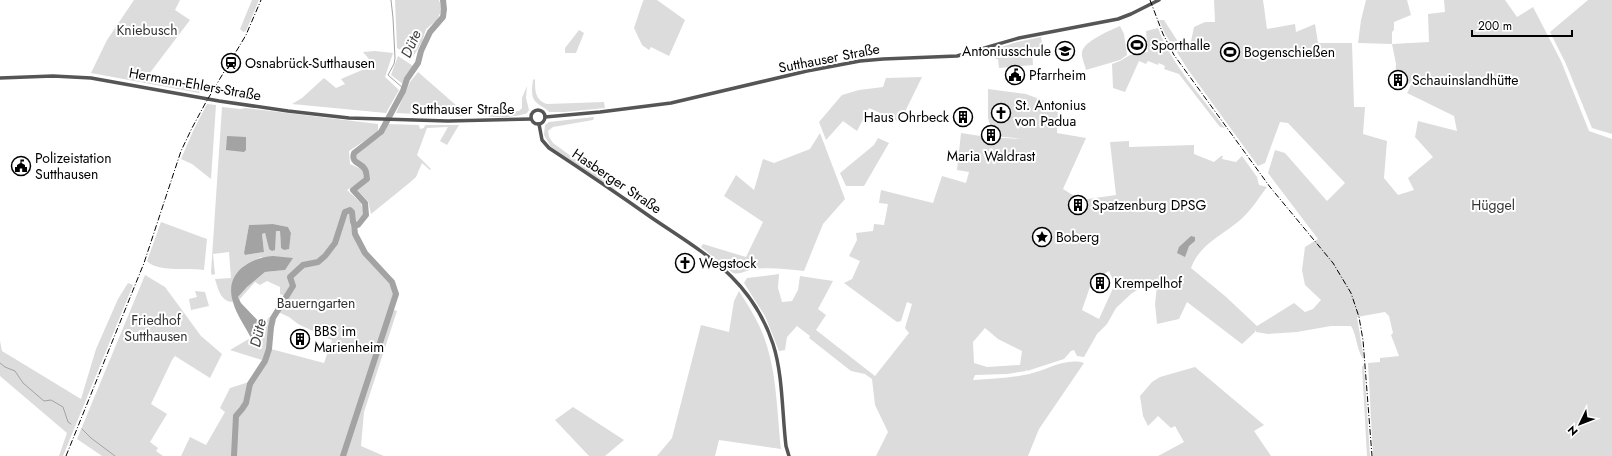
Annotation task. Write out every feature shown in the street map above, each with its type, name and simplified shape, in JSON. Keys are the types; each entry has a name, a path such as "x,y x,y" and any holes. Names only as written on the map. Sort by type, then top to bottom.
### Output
{"street":[{"name":"Sutthauser Straße","path":"545,117 671,103 807,71 860,61 958,56 1024,37 1118,19 1159,0"},
{"name":"Hermann-Ehlers-Straße","path":"0,78 53,76 95,78 213,100 288,111 335,117 385,120"},
{"path":"538,110 544,113 545,117 539,124 533,122 531,119 532,113 538,110"},
{"name":"Sutthauser Straße","path":"385,120 461,121 531,119"},
{"name":"Hasberger Straße","path":"539,124 542,140 549,148 697,248 725,269 747,293 761,316 772,342 779,370 782,413 789,456"}],"green space":[{"name":"Kniebusch","path":"134,0 180,0 175,10 190,20 149,74 202,89 199,93 91,73 107,40"},
{"path":"252,0 259,0 246,31 243,32 240,29"},
{"path":"395,0 439,0 442,9 437,20 426,29 422,42 413,57 397,48"},
{"path":"644,0 657,0 685,20 669,56 651,47 649,50 642,45 634,28"},
{"name":"Hüggel","path":"1214,0 1263,0 1267,29 1295,24 1296,32 1315,24 1318,43 1352,43 1354,107 1365,107 1363,134 1387,141 1384,178 1398,195 1414,190 1408,178 1433,157 1415,137 1418,121 1457,131 1454,116 1407,93 1412,83 1401,84 1400,78 1395,77 1396,64 1392,44 1429,42 1428,14 1445,12 1444,0 1505,0 1517,17 1533,7 1561,61 1589,131 1612,139 1612,456 1373,456 1368,363 1380,362 1380,358 1399,356 1391,335 1393,333 1389,316 1385,312 1357,317 1364,359 1360,353 1355,334 1351,326 1331,326 1297,332 1268,334 1256,332 1256,330 1242,344 1187,302 1179,319 1157,324 1155,304 1158,278 1132,293 1116,308 1107,324 1097,334 1084,357 1077,356 1074,350 1071,351 1064,359 1027,371 1026,369 1026,371 1007,374 975,375 973,380 1008,377 1029,374 1063,363 1084,363 1039,429 1028,456 876,456 888,432 875,405 872,379 865,374 851,371 809,338 810,336 797,326 787,337 785,350 779,351 765,316 744,283 747,278 779,274 778,288 782,302 792,301 798,290 800,276 833,281 818,309 826,315 816,330 875,376 909,333 905,328 912,304 907,302 901,321 897,322 844,283 852,279 860,261 849,256 857,240 856,233 873,231 874,224 884,225 888,204 879,203 881,190 933,203 942,176 966,183 969,172 957,170 961,133 987,137 1025,139 993,136 988,118 988,89 1026,94 1058,106 1057,133 1086,138 1063,189 1081,200 1116,195 1110,142 1129,141 1129,147 1194,145 1194,154 1214,162 1223,156 1222,159 1236,162 1242,156 1257,177 1259,185 1267,187 1243,217 1205,247 1191,268 1225,296 1257,326 1294,303 1305,312 1313,309 1321,300 1305,285 1302,270 1305,247 1318,239 1268,173 1275,150 1285,153 1327,201 1345,183 1288,123 1280,122 1265,163 1258,166 1189,71 1165,34 1159,20 1164,20 1184,51 1189,51 1194,27 1205,22 1215,22","holes":["1109,271 1115,284 1099,319 1082,310 1093,278 1097,278","985,328 998,339 1022,351 1020,365 987,367 974,363 973,342"]},
{"path":"1366,0 1407,0 1411,15 1394,22 1394,30 1392,32 1392,44 1358,43 1361,20"},
{"path":"1588,0 1612,0 1612,134 1592,128 1566,64 1550,32"},
{"path":"1120,26 1124,34 1127,55 1120,60 1086,70 1082,54 1084,48 1098,36"},
{"path":"1158,28 1179,67 1225,128 1220,127 1179,74 1164,69 1165,66 1159,63 1158,65 1148,61 1146,64 1139,61 1125,92 1113,88 1112,64 1130,55 1148,52 1146,31"},
{"path":"579,30 584,33 576,53 565,53 565,48"},
{"path":"1041,37 1043,47 1032,49 1033,65 999,68 995,49 1017,42"},
{"path":"375,51 393,53 385,77 399,90 386,113 292,104 302,98 324,78 336,88 345,84 341,79 374,65 363,52"},
{"path":"398,56 413,66 403,84 391,75"},
{"path":"418,72 465,113 464,116 396,113 410,82"},
{"path":"922,77 900,122 869,108 857,131 843,121 826,140 819,122 842,95 859,90 883,87 886,78"},
{"path":"535,79 536,94 540,100 547,104 604,102 605,108 549,112 535,102 532,87 533,80"},
{"path":"527,86 526,98 529,110 527,113 518,116 506,117 484,115 497,112 519,111 522,108 522,98"},
{"path":"207,104 216,105 211,179 192,164 181,159"},
{"name":"Bauerngarten","path":"222,107 240,109 246,108 378,124 378,132 349,151 350,164 363,170 364,180 347,190 361,203 364,214 356,222 350,221 353,236 363,254 390,283 394,294 389,308 397,311 364,412 361,446 384,456 181,456 190,437 206,445 225,412 220,408 230,388 249,382 253,385 254,377 265,361 230,350 259,333 269,317 274,319 271,349 324,363 332,340 321,336 278,312 294,286 291,278 304,265 319,263 326,256 327,257 337,244 344,222 336,239 318,261 303,264 289,277 293,286 287,297 280,294 280,287 267,281 260,285 255,282 239,300 238,297 247,287 265,272 285,270 261,257 244,266 231,288 233,302 226,300 223,297 219,291 215,279 231,278 229,252 213,254 215,274 212,275 211,272","holes":["273,224 288,227 291,233 290,240 281,248 280,231 275,231 275,250 269,249 265,233 262,234 264,252 245,255 244,253 249,225"]},
{"path":"594,117 593,120 553,127 548,131 549,137 553,143 617,191 551,147 544,135 545,125 549,122"},
{"path":"388,124 419,125 420,129 424,128 425,125 459,125 447,145 440,141 448,127 427,128 417,155 431,169 430,170 422,163 416,177 371,214 368,201 357,190 369,180 368,170 357,161 355,157 356,153 381,136"},
{"path":"820,133 845,199 823,224 804,271 766,268 733,273 701,247 703,244 746,257 763,222 724,196 736,175 754,190 763,159 774,163 810,149"},
{"path":"878,138 889,143 864,186 846,186 840,173 874,145"},
{"path":"161,222 207,239 204,270 158,267 147,261"},
{"name":"Friedhof Sutthausen","path":"145,275 165,287 201,336 222,354 210,378 175,356 172,360 151,404 167,414 150,442 158,448 156,451 163,456 102,456 77,439"},
{"path":"128,283 133,285 63,456 59,456 67,433 0,376 0,341 2,351 81,399 96,349 118,299"},
{"path":"195,291 205,292 209,306 191,310 189,299 197,297"},
{"path":"739,291 760,327 769,353 776,394 781,449 719,440 715,456 657,456 672,438 701,325 729,332 734,301"},
{"path":"1364,364 1370,456 1367,456 1362,367"},
{"path":"1195,367 1264,425 1254,431 1271,456 1158,456 1184,442 1175,426 1171,428 1158,416 1148,426 1143,416 1140,396 1152,382 1160,377"},
{"path":"573,407 624,440 605,456 589,456 555,420"}],"shaded area":[{"path":"227,136 246,137 246,150 244,152 226,150"},
{"path":"273,224 288,227 291,233 289,249 284,250 281,248 280,231 276,231 275,250 272,251 269,249 265,233 262,234 264,252 245,255 244,253 249,225"},
{"path":"1191,236 1195,237 1195,241 1189,246 1185,257 1177,253 1179,247"},
{"path":"273,256 293,258 285,270 265,272 247,287 238,297 241,303 263,326 251,338 234,306 231,292 232,283 240,269 247,264 264,257"}],"waterway":[{"path":"391,0 395,58 394,64 388,75 403,88 403,91"},
{"name":"Düte","path":"234,456 236,416 246,403 250,384 265,361 269,349 273,318 293,286 290,277 303,265 318,262 325,256 335,243 345,212 350,210 352,212 353,222 355,225 358,225 366,215 365,203 353,190 367,179 366,172 365,169 355,161 353,156 354,153 381,132 403,91 407,79 418,63 421,51 430,32 443,17 443,0"},
{"name":"Düte","path":"343,456 396,294 392,282 365,253 355,234 354,224"},
{"path":"0,363 15,371 23,383 44,401 51,400 63,407 68,422 71,424"},
{"path":"82,429 91,438 115,456"}],"railway":[{"path":"66,456 144,263 181,151 206,102 246,35 261,0"},
{"path":"1150,0 1163,34 1174,55 1270,187 1333,263 1351,293 1359,317 1363,340 1372,456"}],"place":[{"name":"Sporthalle","path":"1137,45"},
{"name":"Antoniusschule","path":"1065,51"},
{"name":"Bogenschießen","path":"1230,52"},
{"name":"Osnabrück-Sutthausen","path":"231,63"},
{"name":"Pfarrheim","path":"1015,75"},
{"name":"Schauinslandhütte","path":"1398,80"},
{"name":"St. Antonius von Padua","path":"1001,113"},
{"name":"Haus Ohrbeck","path":"963,117"},
{"name":"Maria Waldrast","path":"991,135"},
{"name":"Polizeistation Sutthausen","path":"21,166"},
{"name":"Spatzenburg DPSG","path":"1078,205"},
{"name":"Boberg","path":"1042,237"},
{"name":"Wegstock","path":"685,263"},
{"name":"Krempelhof","path":"1100,283"},
{"name":"BBS im Marienheim","path":"300,339"}]}
